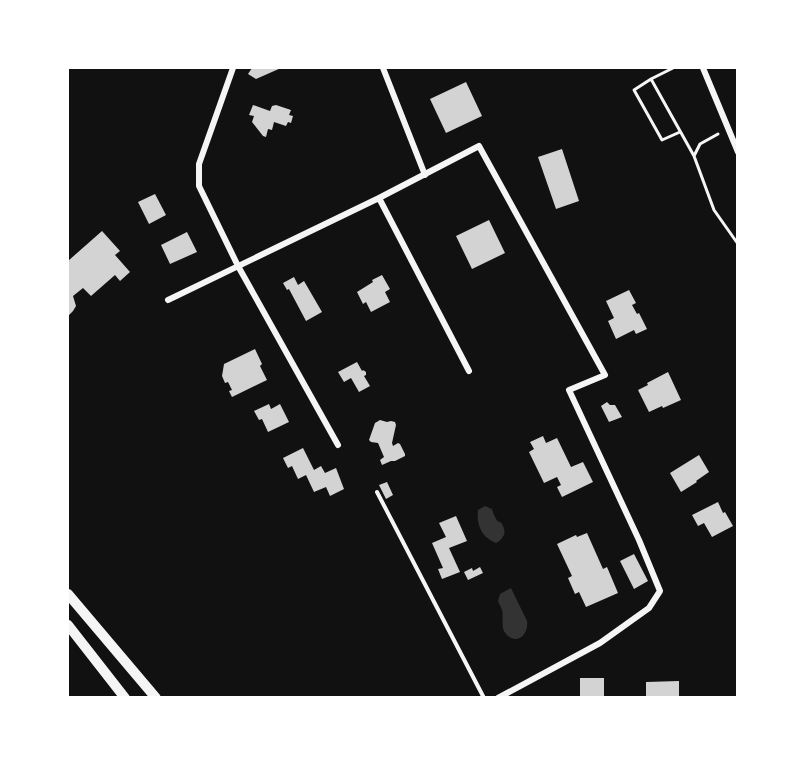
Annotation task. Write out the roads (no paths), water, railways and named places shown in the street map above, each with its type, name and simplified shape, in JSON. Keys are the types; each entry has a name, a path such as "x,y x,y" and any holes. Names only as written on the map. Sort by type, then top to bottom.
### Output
{"main road":[{"path":"68,594 156,698"},
{"path":"68,626 125,698"}],"street":[{"path":"233,68 199,164 200,186 238,266 338,444"},
{"path":"383,68 425,174"},
{"path":"703,68 738,152"},
{"path":"168,300 379,198 479,146 605,375 569,390 639,540 660,591 648,608 600,644 498,698"},
{"path":"379,198 469,370"}],"lane":[{"path":"376,492 484,698"}]}
